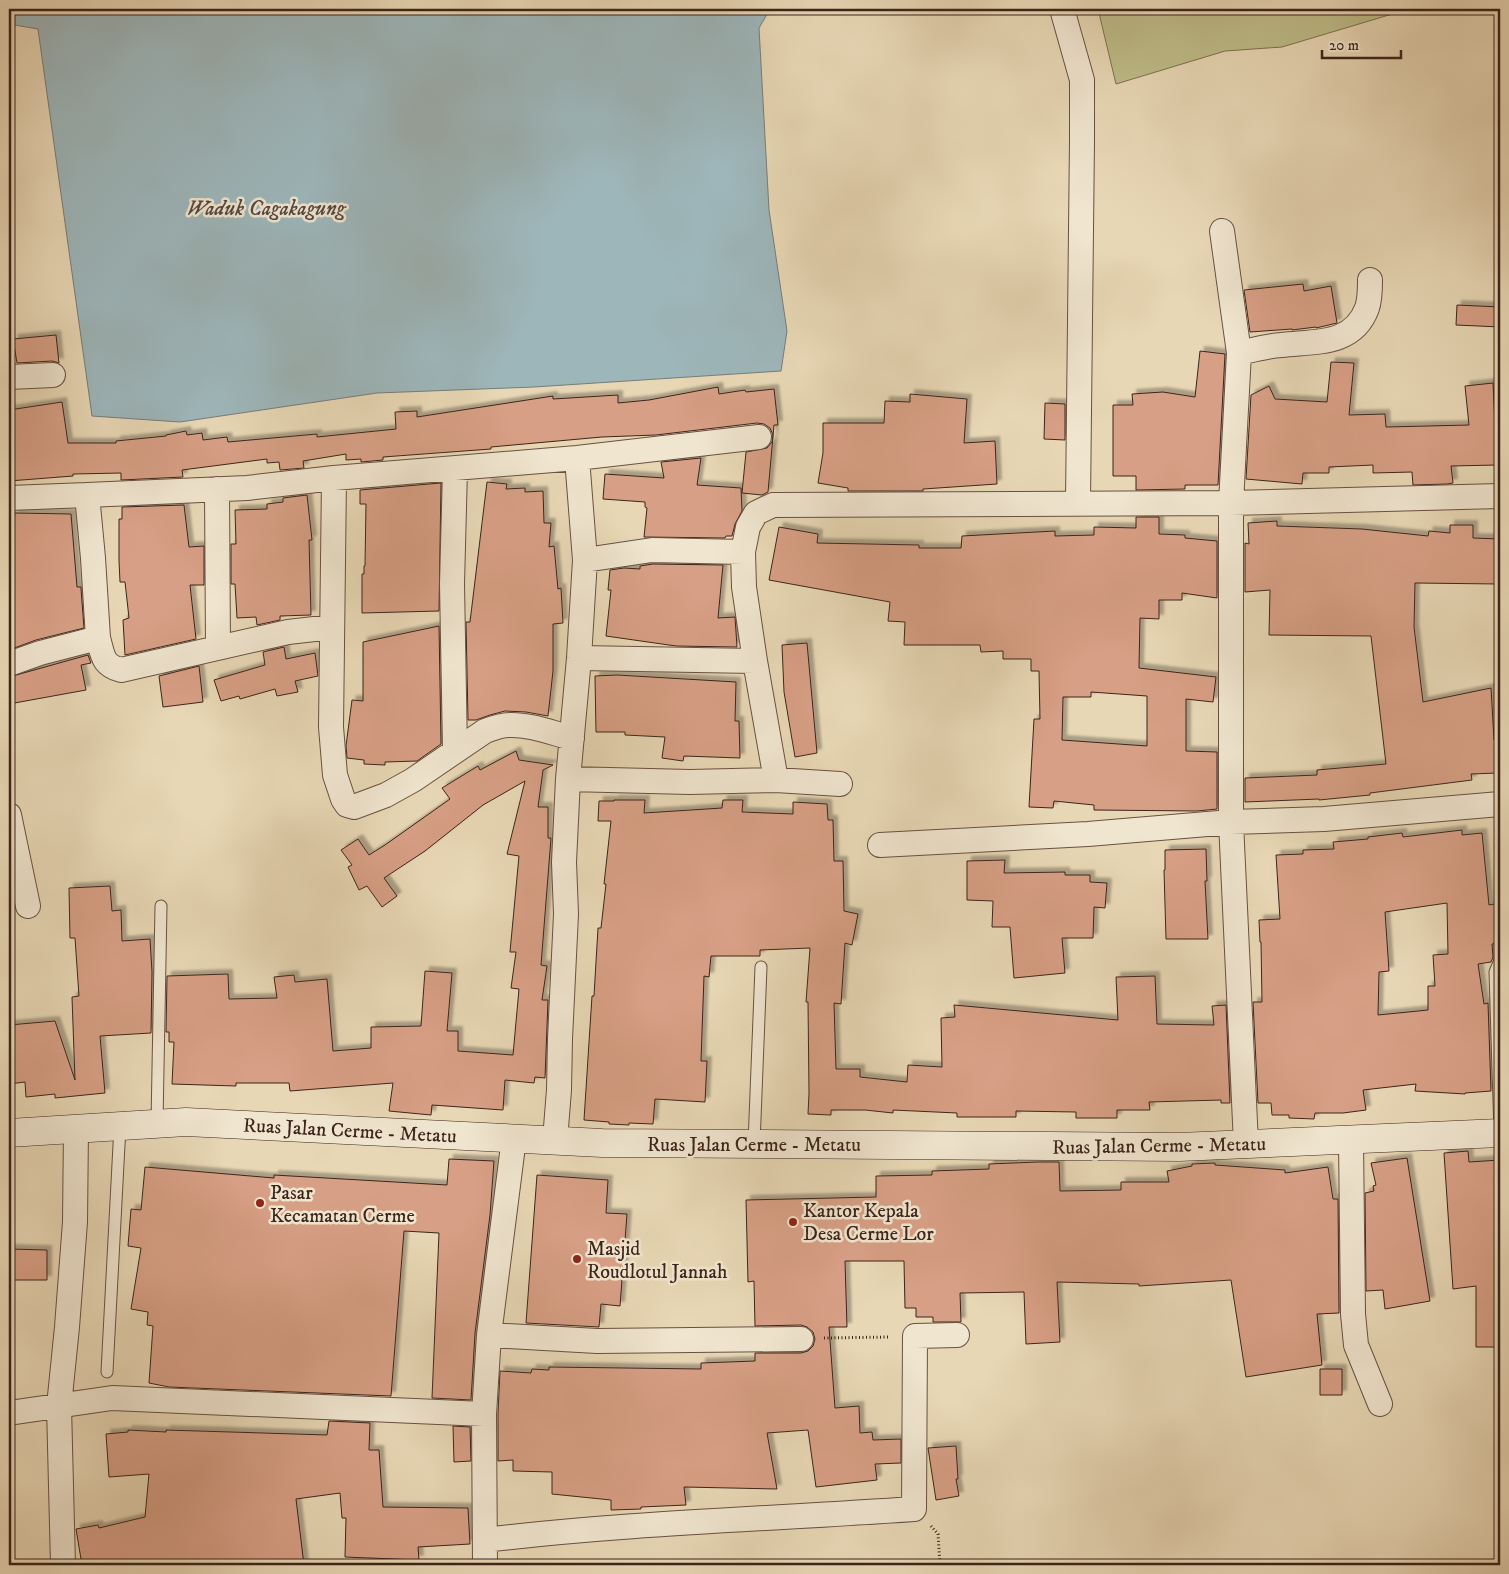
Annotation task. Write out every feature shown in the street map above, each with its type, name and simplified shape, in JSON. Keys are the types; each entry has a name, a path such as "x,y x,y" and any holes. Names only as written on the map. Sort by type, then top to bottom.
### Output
{"main road":[{"name":"Ruas Jalan Cerme - Metatu","path":"9,1133 186,1122 602,1143 1179,1147 1351,1141 1500,1133"}],"street":[{"path":"1062,9 1082,80 1078,502"},
{"path":"1222,231 1239,353 1231,503 1231,822 1246,1144"},
{"path":"1239,353 1278,345 1332,340 1348,333 1360,322 1368,306 1370,280"},
{"path":"9,377 53,375"},
{"path":"9,498 217,489 577,458 758,437"},
{"path":"555,1140 559,1090 566,914 564,862 568,779 579,658 585,560 577,458"},
{"path":"455,469 452,584 455,750"},
{"path":"334,478 331,727 335,775 347,805 354,807 386,795 413,780 485,731 509,725 528,727 572,738"},
{"path":"217,489 218,647"},
{"path":"87,495 98,638 106,664 112,668 121,670 288,632 332,627"},
{"path":"776,780 744,587 743,552 748,527 756,513 773,506 1078,502 1231,503 1500,496"},
{"path":"585,560 652,550 743,552"},
{"path":"9,664 40,653 98,638"},
{"path":"579,658 755,661"},
{"path":"568,779 690,782 776,780 840,784"},
{"path":"880,845 1088,834 1231,822 1324,819 1500,804"},
{"path":"9,815 28,906"},
{"path":"63,1565 59,1406 76,1222 76,1128"},
{"path":"484,1565 484,1414 489,1335 514,1138"},
{"path":"1351,1141 1353,1314 1356,1345 1380,1404"},
{"path":"489,1335 597,1341 801,1339"},
{"path":"485,1540 552,1532 670,1523 914,1509 915,1336 958,1335"},
{"path":"9,1413 112,1398 484,1414"}],"lane":[{"path":"157,1123 161,906"},
{"path":"1500,960 1495,972 1500,1133"},
{"path":"754,1144 761,967"},
{"path":"106,1372 120,1126"}],"path":[{"path":"801,1339 915,1336"},
{"path":"938,1534 940,1565"}],"shaded area":[{"path":"1098,9 1409,9 1282,47 1225,51 1116,84"}],"water":[{"name":"Waduk Cagakagung","path":"9,9 770,9 759,28 769,210 787,331 781,371 534,387 377,393 180,422 92,416 38,29 9,24"}],"building":[{"path":"1303,284 1304,291 1331,286 1337,323 1316,328 1250,332 1244,290"},
{"path":"1457,305 1500,307 1500,327 1456,325"},
{"path":"56,335 59,363 52,361 17,363 13,339"},
{"path":"1200,351 1225,354 1218,485 1185,485 1185,489 1136,490 1136,476 1113,476 1113,405 1133,405 1132,394 1163,392 1195,397"},
{"path":"1331,362 1354,363 1349,415 1385,414 1386,427 1469,425 1465,386 1493,383 1497,465 1451,466 1453,483 1447,484 1413,485 1412,472 1373,473 1373,465 1329,467 1329,473 1303,473 1302,484 1246,479 1251,395 1269,386 1275,399 1327,402"},
{"path":"718,387 719,394 745,390 746,392 774,389 778,425 774,425 768,492 762,495 742,493 746,452 767,448 772,442 773,435 770,428 764,424 757,423 656,435 602,437 491,447 491,449 383,457 383,460 361,462 361,459 346,460 346,454 303,461 304,468 280,470 279,462 267,463 267,459 182,470 183,477 121,480 121,473 73,474 73,476 9,481 9,410 62,402 68,443 116,443 116,441 166,436 186,431 187,435 202,433 203,440 227,437 228,442 317,434 317,437 396,429 395,412 417,411 417,417 553,396 553,399 618,395 618,403 649,400"},
{"path":"910,394 967,399 964,443 995,441 997,484 923,489 923,491 848,491 848,488 818,483 823,453 823,423 884,423 885,401 910,402"},
{"path":"1045,403 1065,404 1065,440 1044,439"},
{"path":"701,458 697,485 741,488 742,511 735,524 732,536 726,536 725,538 644,537 647,508 645,507 645,502 603,499 605,474 664,478 661,462"},
{"path":"487,482 507,484 506,489 525,488 525,492 543,491 544,523 551,523 549,547 554,546 558,589 561,588 563,623 553,624 553,671 548,716 505,711 476,720 468,720 466,622 470,622"},
{"path":"441,483 439,611 362,613 366,504 360,504 360,490"},
{"path":"307,495 312,540 309,540 311,615 280,616 280,620 257,625 256,617 237,618 235,584 231,584 231,544 236,544 235,510 267,509 267,504 283,502 283,498"},
{"path":"184,505 189,547 204,546 204,585 190,585 196,639 125,655 123,620 129,618 125,582 120,582 119,519 122,519 122,507"},
{"path":"14,513 71,514 77,587 81,587 84,628 36,640 9,650 9,517 15,516"},
{"path":"1136,517 1159,517 1159,534 1185,535 1185,538 1217,541 1217,598 1182,593 1182,600 1159,600 1159,619 1140,618 1139,668 1216,677 1213,702 1186,699 1186,751 1217,752 1217,809 1197,811 1094,810 1094,805 1054,801 1053,808 1029,807 1034,719 1040,719 1039,671 1031,671 1031,659 1003,659 1003,651 981,652 980,645 904,645 905,622 888,621 890,602 769,580 779,527 818,534 817,543 919,545 919,548 961,548 962,536 1055,531 1055,536 1094,535 1094,527 1136,528","holes":["1091,692 1147,696 1147,746 1062,740 1063,697 1091,697"]},
{"path":"1277,521 1277,526 1362,529 1428,536 1429,531 1450,533 1450,525 1473,525 1473,538 1500,539 1498,584 1415,583 1414,627 1423,702 1491,688 1497,773 1471,774 1472,780 1370,793 1370,795 1319,800 1245,802 1245,778 1317,775 1317,770 1386,764 1371,636 1269,635 1270,590 1245,592 1245,543 1249,544 1248,523"},
{"path":"653,564 723,565 718,618 735,617 737,647 676,646 606,636 611,590 608,590 610,570 624,568 640,569 640,566"},
{"path":"439,626 441,744 417,761 385,762 385,765 364,764 364,760 347,758 346,746 352,700 363,701 363,642"},
{"path":"807,643 817,753 795,757 784,692 782,645"},
{"path":"284,647 286,659 315,653 318,676 295,681 298,692 277,696 275,689 240,699 239,696 221,701 214,680 265,665 263,652"},
{"path":"88,655 91,663 81,665 86,690 9,704 9,677"},
{"path":"199,666 203,702 163,707 159,676"},
{"path":"617,675 736,682 735,721 739,721 740,758 684,756 683,761 662,758 665,737 625,735 625,732 596,732 595,676"},
{"path":"516,751 519,760 553,765 543,770 538,807 548,807 548,838 551,838 541,965 547,966 542,1000 548,1000 545,1078 535,1077 534,1083 505,1080 503,1110 432,1105 431,1115 389,1111 393,1083 290,1091 289,1083 236,1083 236,1086 172,1084 174,1042 169,1042 169,1032 166,1032 167,976 228,974 229,999 277,998 274,977 294,975 295,982 327,979 333,1051 371,1048 371,1027 421,1026 425,971 452,973 447,1031 458,1031 458,1051 513,1055 519,989 511,988 516,952 510,952 519,856 507,854 525,781 483,805 425,851 384,878 397,896 382,907 367,886 359,890 348,867 352,865 341,850 358,839 369,855 450,799 442,788 478,766 480,770"},
{"path":"645,800 644,813 722,808 723,800 743,800 742,812 793,814 793,802 827,804 828,820 833,820 834,861 843,861 844,911 858,914 852,945 845,943 841,1004 834,1003 836,1069 860,1069 860,1077 907,1082 908,1065 942,1067 941,1018 955,1017 954,1005 1118,1020 1116,977 1155,976 1157,1024 1214,1025 1212,1006 1226,1005 1230,1103 1221,1103 1221,1100 1149,1102 1150,1110 1117,1110 1117,1118 1076,1118 1076,1112 1016,1111 1016,1117 957,1117 957,1113 893,1110 893,1113 865,1110 831,1110 831,1115 808,1114 808,1002 806,1002 810,948 760,950 760,956 711,956 709,977 704,976 701,1061 707,1061 705,1102 655,1099 653,1124 609,1124 609,1122 584,1120 598,928 601,928 611,821 598,821 599,801"},
{"path":"1462,830 1462,835 1482,833 1489,905 1500,903 1500,943 1492,944 1493,957 1491,962 1478,964 1484,1004 1488,1003 1491,1091 1465,1094 1415,1091 1416,1084 1363,1090 1366,1110 1343,1113 1315,1113 1314,1119 1289,1118 1289,1115 1272,1115 1271,1103 1258,1103 1253,1002 1262,1002 1259,920 1280,919 1276,855 1303,854 1303,850 1334,849 1333,842 1368,839 1368,837 1402,833 1403,837","holes":["1447,903 1448,954 1433,955 1435,986 1428,986 1428,1010 1378,1015 1379,972 1389,971 1385,912"]},
{"path":"1206,849 1207,881 1205,881 1208,939 1166,939 1165,850"},
{"path":"1005,860 1004,873 1065,872 1065,875 1090,875 1090,882 1107,883 1105,908 1094,907 1093,938 1062,938 1065,973 1014,978 1010,927 992,927 993,901 967,900 967,861"},
{"path":"110,886 112,911 121,910 122,941 150,939 152,972 151,1033 100,1036 105,1093 55,1098 55,1094 26,1097 25,1082 9,1084 9,1025 55,1021 75,1080 72,997 79,996 75,938 70,938 69,888"},
{"path":"1468,1151 1469,1162 1500,1160 1500,1347 1476,1347 1476,1286 1453,1289 1444,1153"},
{"path":"1407,1158 1430,1301 1385,1309 1383,1290 1366,1291 1365,1193 1374,1191 1373,1186 1376,1185 1371,1163"},
{"path":"449,1159 494,1161 490,1215 475,1333 471,1400 432,1398 439,1233 404,1231 391,1396 169,1387 149,1383 153,1326 147,1325 148,1312 131,1309 141,1248 128,1246 131,1209 141,1210 145,1167 274,1178 274,1175 447,1185"},
{"path":"1059,1162 1060,1191 1121,1190 1121,1182 1169,1182 1167,1171 1192,1166 1192,1164 1215,1163 1215,1165 1285,1170 1285,1173 1328,1167 1333,1199 1338,1199 1339,1313 1317,1314 1322,1365 1246,1377 1231,1280 1139,1286 1139,1284 1057,1282 1060,1342 1026,1344 1024,1292 960,1293 961,1322 933,1322 933,1317 916,1317 916,1308 905,1308 904,1261 845,1261 847,1327 829,1327 835,1408 859,1406 860,1433 872,1432 873,1440 901,1439 901,1463 875,1464 877,1480 816,1487 808,1430 767,1433 777,1489 684,1487 686,1505 611,1510 611,1500 552,1494 552,1472 513,1471 513,1460 498,1461 500,1371 531,1373 532,1369 549,1370 549,1367 701,1369 701,1363 755,1361 755,1353 801,1353 808,1351 813,1346 815,1339 813,1332 807,1327 801,1325 755,1326 754,1281 748,1282 746,1200 876,1197 876,1176 932,1175 932,1171 989,1169 989,1164"},
{"name":"Masjid Roudlotul Jannah","path":"537,1175 608,1180 606,1213 627,1214 620,1306 601,1304 599,1327 526,1323"},
{"path":"9,1249 47,1250 47,1280 9,1280"},
{"path":"1320,1369 1342,1369 1342,1395 1320,1395"},
{"path":"329,1421 370,1423 369,1450 379,1450 383,1507 468,1508 470,1544 418,1547 419,1560 345,1557 346,1518 342,1518 340,1493 296,1499 304,1565 82,1565 76,1529 98,1525 99,1528 145,1517 149,1474 109,1477 106,1434 128,1432 128,1430 166,1432 166,1430 327,1435"},
{"path":"453,1426 470,1427 471,1461 454,1462"},
{"path":"956,1446 958,1479 956,1479 959,1496 936,1500 928,1448"}],"place":[{"name":"Pasar Kecamatan Cerme","path":"260,1203"},
{"name":"Kantor Kepala Desa Cerme Lor","path":"793,1222"},
{"name":"Masjid Roudlotul Jannah","path":"577,1259"}]}
